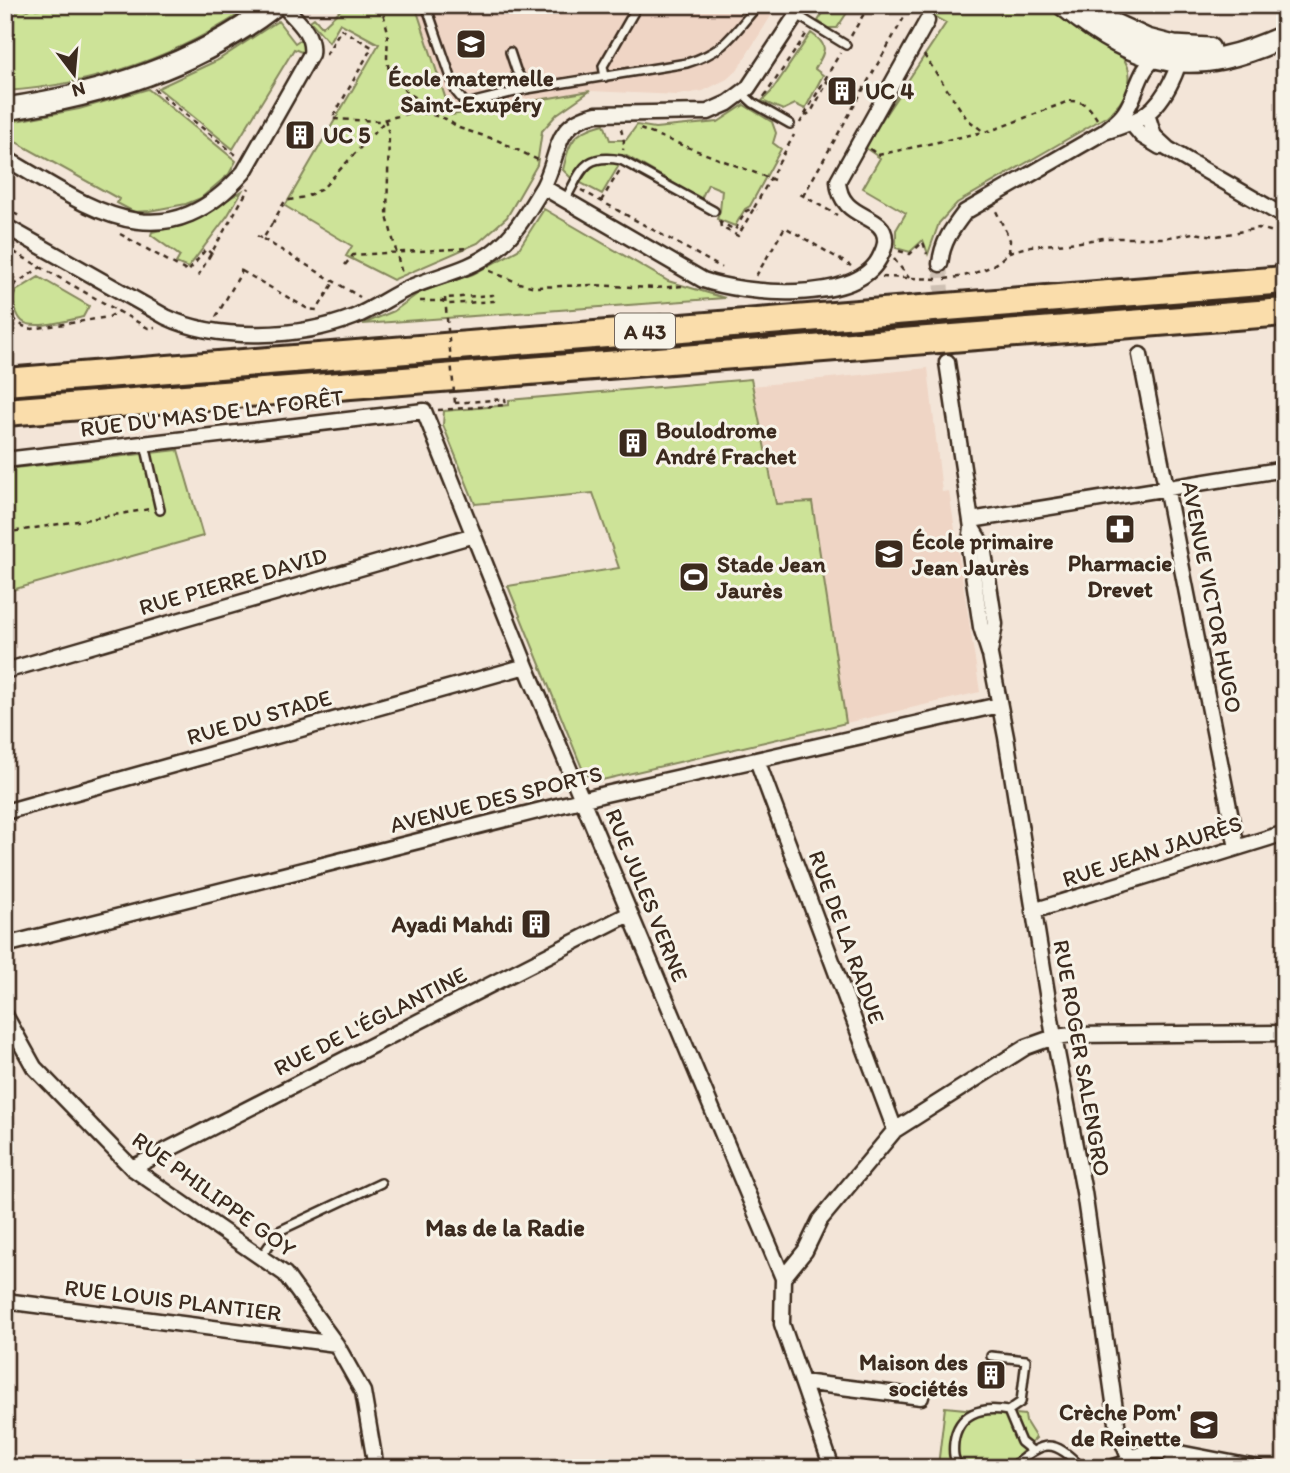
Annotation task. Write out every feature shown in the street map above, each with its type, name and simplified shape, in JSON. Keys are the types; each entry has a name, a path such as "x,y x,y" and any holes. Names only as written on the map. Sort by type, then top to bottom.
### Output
{"highway":[{"name":"A 43","path":"5,382 1285,280"},
{"name":"A 43","path":"5,412 1285,312"},
{"path":"5,421 99,405"}],"main road":[{"path":"5,109 61,100 148,75 196,56 250,24 275,5"},
{"path":"1064,5 1094,29 1126,48 1208,62 1230,58 1285,36"},
{"path":"1071,5 1147,40 1169,56 1259,38 1285,27"}],"street":[{"path":"5,158 89,206 128,221 150,223 189,214 229,189 248,164 311,54 313,45 310,36 283,5"},
{"path":"5,226 182,324 212,331 278,332 308,329 353,317 409,288 475,263 494,251 554,194 553,166 563,133 571,123 596,114 708,112 728,103 742,93 800,10"},
{"path":"554,194 709,282 752,291 789,292 854,281 875,266 888,247 881,227 846,206 838,187 840,174 927,21"},
{"path":"1126,48 1139,77"},
{"path":"1127,119 1139,77 1145,67 1169,56"},
{"path":"934,260 950,231 965,212 1127,119 1147,114 1163,99 1169,56"},
{"path":"1147,114 1154,136 1168,149 1285,217"},
{"path":"1127,119 1154,145 1168,149"},
{"name":"AVENUE VICTOR HUGO","path":"1140,355 1237,848"},
{"name":"RUE ROGER SALENGRO","path":"947,362 971,524 983,545 995,624 990,655 1054,1037 1084,1192 1118,1430 1130,1463"},
{"name":"RUE DU MAS DE LA FORÊT","path":"5,460 424,411"},
{"name":"RUE JULES VERNE","path":"424,411 526,666 783,1278"},
{"path":"971,524 1285,470"},
{"name":"RUE PIERRE DAVID","path":"5,671 474,535"},
{"name":"RUE DU STADE","path":"5,812 526,666"},
{"name":"AVENUE DES SPORTS","path":"5,945 584,800 999,705"},
{"name":"RUE DE LA RADUE","path":"757,760 895,1130"},
{"name":"RUE JEAN JAURÈS","path":"1033,911 1285,833"},
{"name":"RUE DE L'ÉGLANTINE","path":"132,1168 629,914"},
{"name":"RUE PHILIPPE GOY","path":"5,1015 34,1067 132,1168 285,1274 336,1344 363,1392 376,1468"},
{"path":"832,1468 782,1324 783,1278 805,1251 820,1220 895,1130 1026,1046 1054,1037 1285,1032"},
{"name":"RUE LOUIS PLANTIER","path":"5,1301 336,1344"},
{"path":"802,1382 921,1397"},
{"path":"1130,1463 1149,1451 1169,1451 1237,1467 1258,1468"},
{"path":"1167,1468 1172,1462 1189,1456"}],"lane":[{"path":"426,5 456,92 466,104 527,89 687,63 706,57 719,50 758,5"},
{"path":"605,77 604,66 638,5"},
{"path":"800,10 813,25 846,44"},
{"path":"510,52 527,89"},
{"path":"742,93 753,103 790,124"},
{"path":"554,194 586,164 597,158 621,159 714,211"},
{"path":"145,444 160,509"},
{"path":"261,1257 279,1231 381,1183"},
{"path":"955,1466 953,1452 956,1429 970,1415 989,1407 1007,1411 1021,1402 1026,1360 991,1356"},
{"path":"1007,1411 1021,1442 1031,1450"},
{"path":"1010,1468 1031,1450 1046,1445 1063,1450 1082,1468"},
{"path":"1098,1468 1130,1463"}],"path":[{"path":"5,11 75,5"},
{"path":"381,5 388,32 389,71 406,92 427,104 430,114"},
{"path":"639,129 773,179 804,117 811,112 827,83 826,78 869,5"},
{"path":"803,196 911,5"},
{"path":"927,21 937,13 963,5"},
{"path":"762,100 813,25"},
{"path":"320,65 341,29 372,47 332,119 379,121 413,112 430,114 446,118 459,128 497,140 553,166"},
{"path":"916,43 967,119 984,132"},
{"path":"148,75 154,90 259,171 213,255 198,276"},
{"path":"859,142 878,155 984,132 1069,100 1089,105 1104,132"},
{"path":"262,239 285,201 305,197 322,189 384,124 385,119"},
{"path":"385,119 389,134 387,216 403,278 413,295 411,300 442,301 449,304 494,301 493,295 445,298 455,403 505,399 506,405 424,411"},
{"path":"621,159 624,141 619,123 629,126"},
{"path":"475,263 519,283 535,287 678,287 709,282 722,268 564,180 554,194"},
{"path":"989,198 1008,232 1009,252"},
{"path":"5,208 29,222"},
{"path":"720,222 721,227 738,236 754,208 757,210"},
{"path":"758,281 754,279 784,226 855,266 845,271"},
{"path":"875,278 930,280 966,277 990,266 1009,252 1031,246 1103,238 1164,238 1193,233 1217,236 1259,228 1285,235"},
{"path":"257,236 363,299 356,303"},
{"path":"888,247 910,254 923,242 934,260"},
{"path":"888,247 892,257 909,278"},
{"path":"345,265 353,255 477,248 475,263"},
{"path":"188,272 206,249 213,255"},
{"path":"475,263 491,264"},
{"path":"5,291 41,267"},
{"path":"215,320 240,270 308,309 317,310 334,282"},
{"path":"5,312 23,327 32,329 109,317 119,311"},
{"path":"5,533 160,509"}],"shaded area":[{"path":"415,5 778,5 737,70 727,79 703,91 678,95 590,91 451,115"},
{"name":"École primaire Jean Jaurès","path":"928,368 942,492 949,491 980,692 846,723 812,502 776,504 752,386"}],"green space":[{"path":"5,5 253,5 196,39 135,65 71,82 5,91"},
{"path":"346,5 415,5 451,115 590,91 557,114 542,131 537,165 507,217 478,243 393,280 346,256 352,246 285,206 379,44 340,23 329,42 310,21 314,18 322,27"},
{"path":"828,5 852,5 837,28 828,28 818,21"},
{"path":"928,5 1045,5 1085,36 1089,35 1122,57 1127,65 1129,81 1124,97 1107,116 957,203 939,223 928,254 923,240 910,252 896,248 896,230 906,213 863,188 880,158 864,147 946,23 933,16 936,10"},
{"path":"278,21 295,43 304,37 304,53 294,49 233,149 158,88 218,60"},
{"path":"811,33 823,45 823,53 815,69 823,75 805,109 795,104 783,110 762,101 771,92"},
{"path":"148,89 236,161 229,174 201,198 186,204 134,212 117,203 119,199 5,136 5,128 10,122 79,109"},
{"path":"744,105 772,122 776,133 773,143 781,149 750,206 745,209 735,226 717,219 722,190 708,184 701,199 625,155 602,194 571,178 563,170 571,144 579,134 594,127 604,124 610,140 626,140 637,125 655,128 718,122"},
{"path":"242,191 228,215 188,268 176,263 180,256 151,235 152,232 186,224"},
{"path":"544,209 668,281 725,298 363,324 394,311 420,292 473,274 518,250"},
{"path":"39,277 89,306 83,317 42,325 22,321 12,301 16,291"},
{"name":"Stade Jean Jaurès","path":"751,379 776,504 812,502 846,723 598,781 584,773 508,586 619,568 593,493 475,504 443,425 444,411 509,405 509,400"},
{"path":"178,450 203,536 5,592 5,469"},
{"path":"945,1407 1025,1415 1026,1422 1036,1438 1006,1468 938,1466"}],"tunnel":[{"path":"940,264 947,362"}],"place":[{"name":"École maternelle Saint-Exupéry","path":"471,44"},
{"name":"UC 4","path":"842,91"},
{"name":"UC 5","path":"300,135"},
{"name":"Boulodrome André Frachet","path":"633,443"},
{"name":"Pharmacie Drevet","path":"1120,529"},
{"name":"École primaire Jean Jaurès","path":"889,554"},
{"name":"Stade Jean Jaurès","path":"694,577"},
{"name":"Ayadi Mahdi","path":"536,924"},
{"name":"Maison des sociétés","path":"991,1375"},
{"name":"Crèche Pom' de Reinette","path":"1204,1425"}],"district":[{"name":"Mas de la Radie","path":"505,1227"}]}
